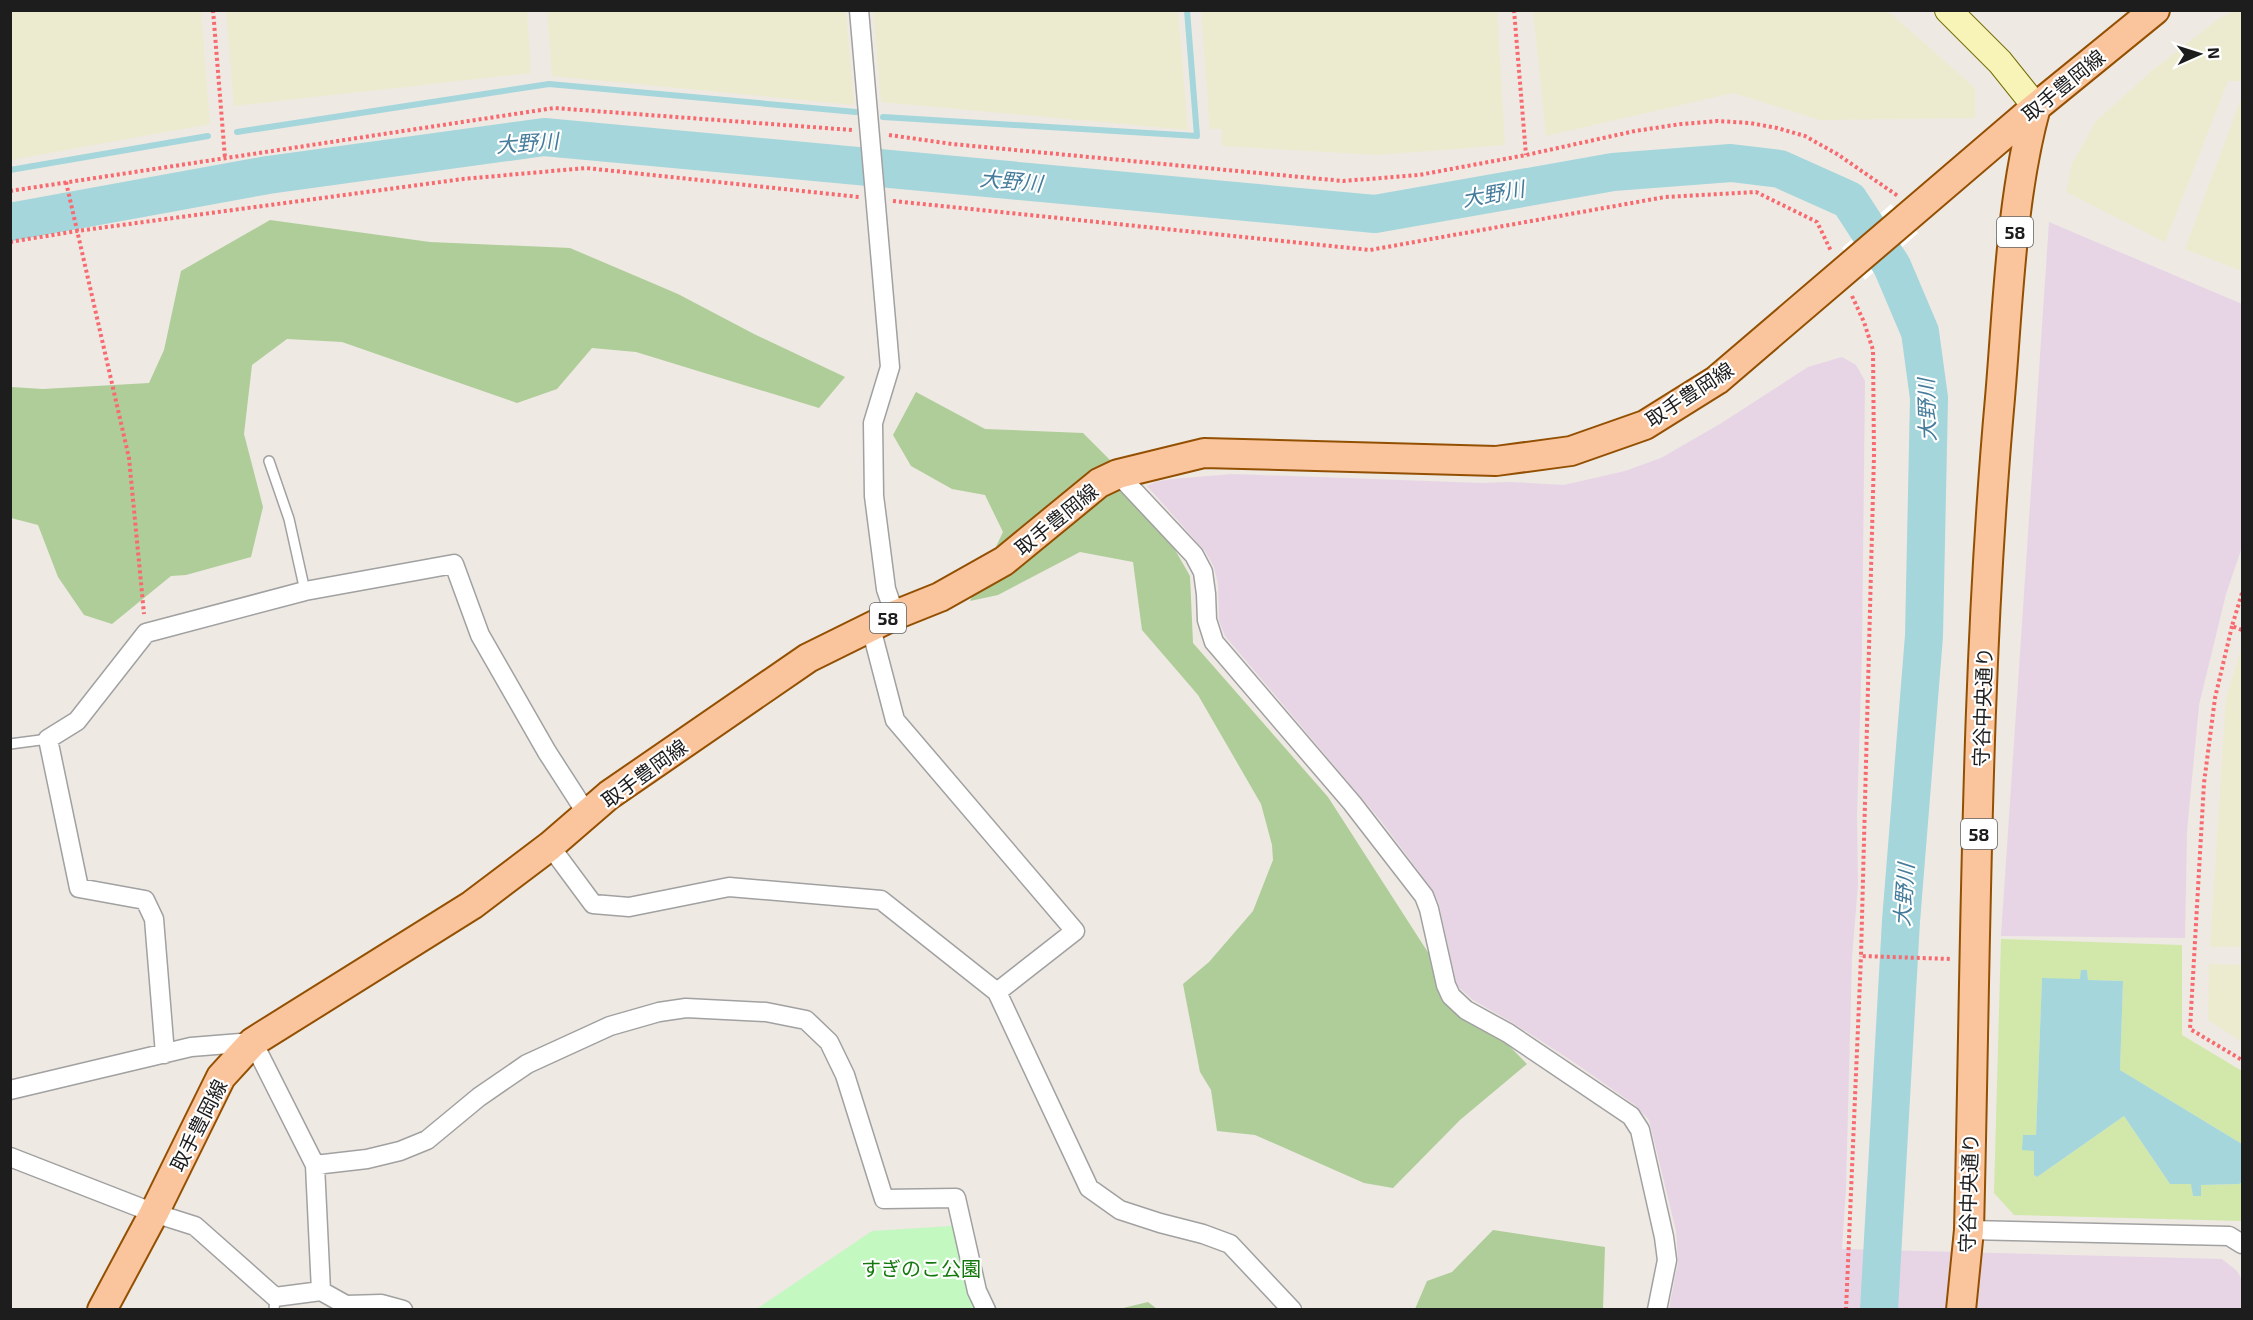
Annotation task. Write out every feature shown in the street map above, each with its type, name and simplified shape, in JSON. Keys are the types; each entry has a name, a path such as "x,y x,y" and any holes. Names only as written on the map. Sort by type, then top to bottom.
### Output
{"main road":[{"name":"取手豊岡線","path":"102,1310 154,1213 221,1077 253,1042 472,905 550,846 609,795 808,658 883,621 940,597 1004,561 1099,483 1118,474 1204,453 1496,461 1571,451 1645,425 1717,380 2036,107 2155,10"},
{"name":"守谷中央通り","path":"1961,1310 1969,1230 1983,675 1994,465 2014,237 2024,159 2036,107"}],"street":[{"path":"859,10 890,367 873,423 874,496 886,589 883,621 895,720 1075,931 997,992"},
{"path":"1948,11 2001,62 2036,107"},
{"path":"1118,474 1194,555 1203,572 1207,620 1214,642 1352,803 1424,896 1446,985 1451,996 1466,1010 1508,1033 1631,1116 1640,1130 1664,1237 1667,1260 1657,1310"},
{"path":"165,1054 154,919 146,900 79,888 48,740 77,721 146,633 305,591 454,564 480,635 547,752 587,814"},
{"path":"550,846 592,904 629,907 729,887 881,900 997,992 1089,1188 1120,1210 1230,1244 1292,1310"},
{"path":"315,1165 367,1159 400,1151 427,1140 479,1097 527,1064 610,1026 659,1012 686,1008 788,1015 806,1020 829,1042 845,1075 884,1198 956,1197 977,1291 986,1310"},
{"path":"10,1090 191,1047 253,1042 315,1165 321,1291"},
{"path":"10,1157 154,1213 195,1226 274,1303 321,1291 348,1307 381,1304 403,1310"},
{"path":"1969,1230 2209,1235 2229,1236 2242,1242"}],"lane":[{"path":"269,461 289,519 305,591"},
{"path":"10,744 48,740"}],"path":[{"path":"213,10 225,158"},
{"path":"1514,10 1526,155"},
{"path":"10,191 554,108 869,132 952,144 1343,181 1419,175 1635,131 1717,121 1750,123 1805,136 1837,154 1910,214"},
{"path":"10,242 463,179 586,168 1370,250 1665,197 1756,192 1817,222 1848,267 1873,350 1874,455 1861,956 1845,1310"},
{"path":"66,182 129,458 146,633"},
{"path":"2242,593 2215,698 2204,783 2190,1029 2242,1060"},
{"path":"2232,626 2242,630"},
{"path":"1861,956 1975,960"}],"shaded area":[{"path":"11,10 201,11 210,124 11,160"},
{"path":"226,11 527,11 531,73 234,106"},
{"path":"547,11 846,11 854,105 552,76"},
{"path":"873,11 1178,11 1188,130 881,102"},
{"path":"1201,11 1497,11 1505,145 1378,155 1222,146 1222,129 1210,129"},
{"path":"1533,11 1888,11 1975,88 1975,118 1820,120 1733,93 1546,136"},
{"path":"2233,11 2242,11 2242,81 2228,81 2165,242 2066,192 2072,164 2096,121 2154,69 2217,20"},
{"path":"2242,99 2242,271 2185,249"},
{"path":"2049,222 2242,304 2242,547 2226,594 2199,705 2187,831 2185,938 2001,936"},
{"path":"1842,357 1856,365 1865,381 1862,649 1857,816 1858,885 1852,957 1846,1188 1842,1249 2222,1259 2237,1271 2242,1280 2242,1309 1669,1309 1678,1262 1676,1231 1649,1120 1635,1105 1575,1063 1473,1000 1457,986 1439,904 1432,889 1381,821 1225,636 1219,620 1218,584 1214,567 1205,551 1147,486 1171,479 1233,474 1564,485 1625,471 1661,458 1720,424 1808,367"},
{"path":"2242,646 2242,947 2210,947 2226,699"},
{"path":"2209,964 2242,965 2242,1042 2208,1020"}],"green space":[{"path":"270,220 430,242 570,248 678,294 754,334 845,377 819,408 636,352 592,348 557,389 517,403 342,342 287,339 252,365 244,434 263,507 251,557 186,575 171,576 112,624 84,615 58,577 38,525 11,518 11,387 43,389 149,383 164,350 181,271"},
{"path":"916,392 985,429 1083,433 1142,492 1190,576 1193,643 1328,797 1449,985 1527,1064 1460,1120 1393,1188 1364,1183 1255,1135 1217,1131 1211,1090 1200,1072 1183,984 1209,962 1253,911 1273,860 1272,845 1261,804 1198,695 1142,630 1133,562 1080,552 998,595 970,601 1003,532 985,495 952,489 911,466 893,435"},
{"path":"2001,939 2182,945 2182,1035 2242,1071 2242,1144 2120,1070 2123,981 2088,980 2087,970 2081,979 2042,979 2036,1135 2022,1150 2034,1150 2034,1175 2037,1177 2124,1116 2170,1184 2192,1184 2193,1196 2201,1195 2200,1185 2242,1182 2242,1221 2014,1215 1994,1193"},
{"name":"すぎのこ公園","path":"952,1226 975,1309 755,1310 872,1231"},
{"path":"1493,1230 1605,1247 1603,1309 1415,1309 1427,1281 1452,1272"},
{"path":"1148,1302 1157,1309 1119,1309"}],"water":[{"path":"2081,970 2087,970 2088,980 2123,981 2120,1070 2242,1144 2242,1182 2201,1185 2201,1196 2193,1196 2191,1184 2170,1184 2124,1116 2037,1177 2034,1175 2034,1151 2022,1150 2023,1135 2036,1135 2042,978 2080,979"}],"pier":[{"path":"1891,204 1918,233 1865,280 1842,248"}],"waterway":[{"path":"883,117 1197,136 1187,10"},
{"path":"237,132 549,84 856,112"},
{"path":"10,170 208,136"},
{"name":"大野川","path":"10,222 268,175 544,137 1375,214 1613,172 1731,163 1780,169 1849,200 1892,266 1920,332 1929,398 1924,636 1901,921 1879,1310"}]}
